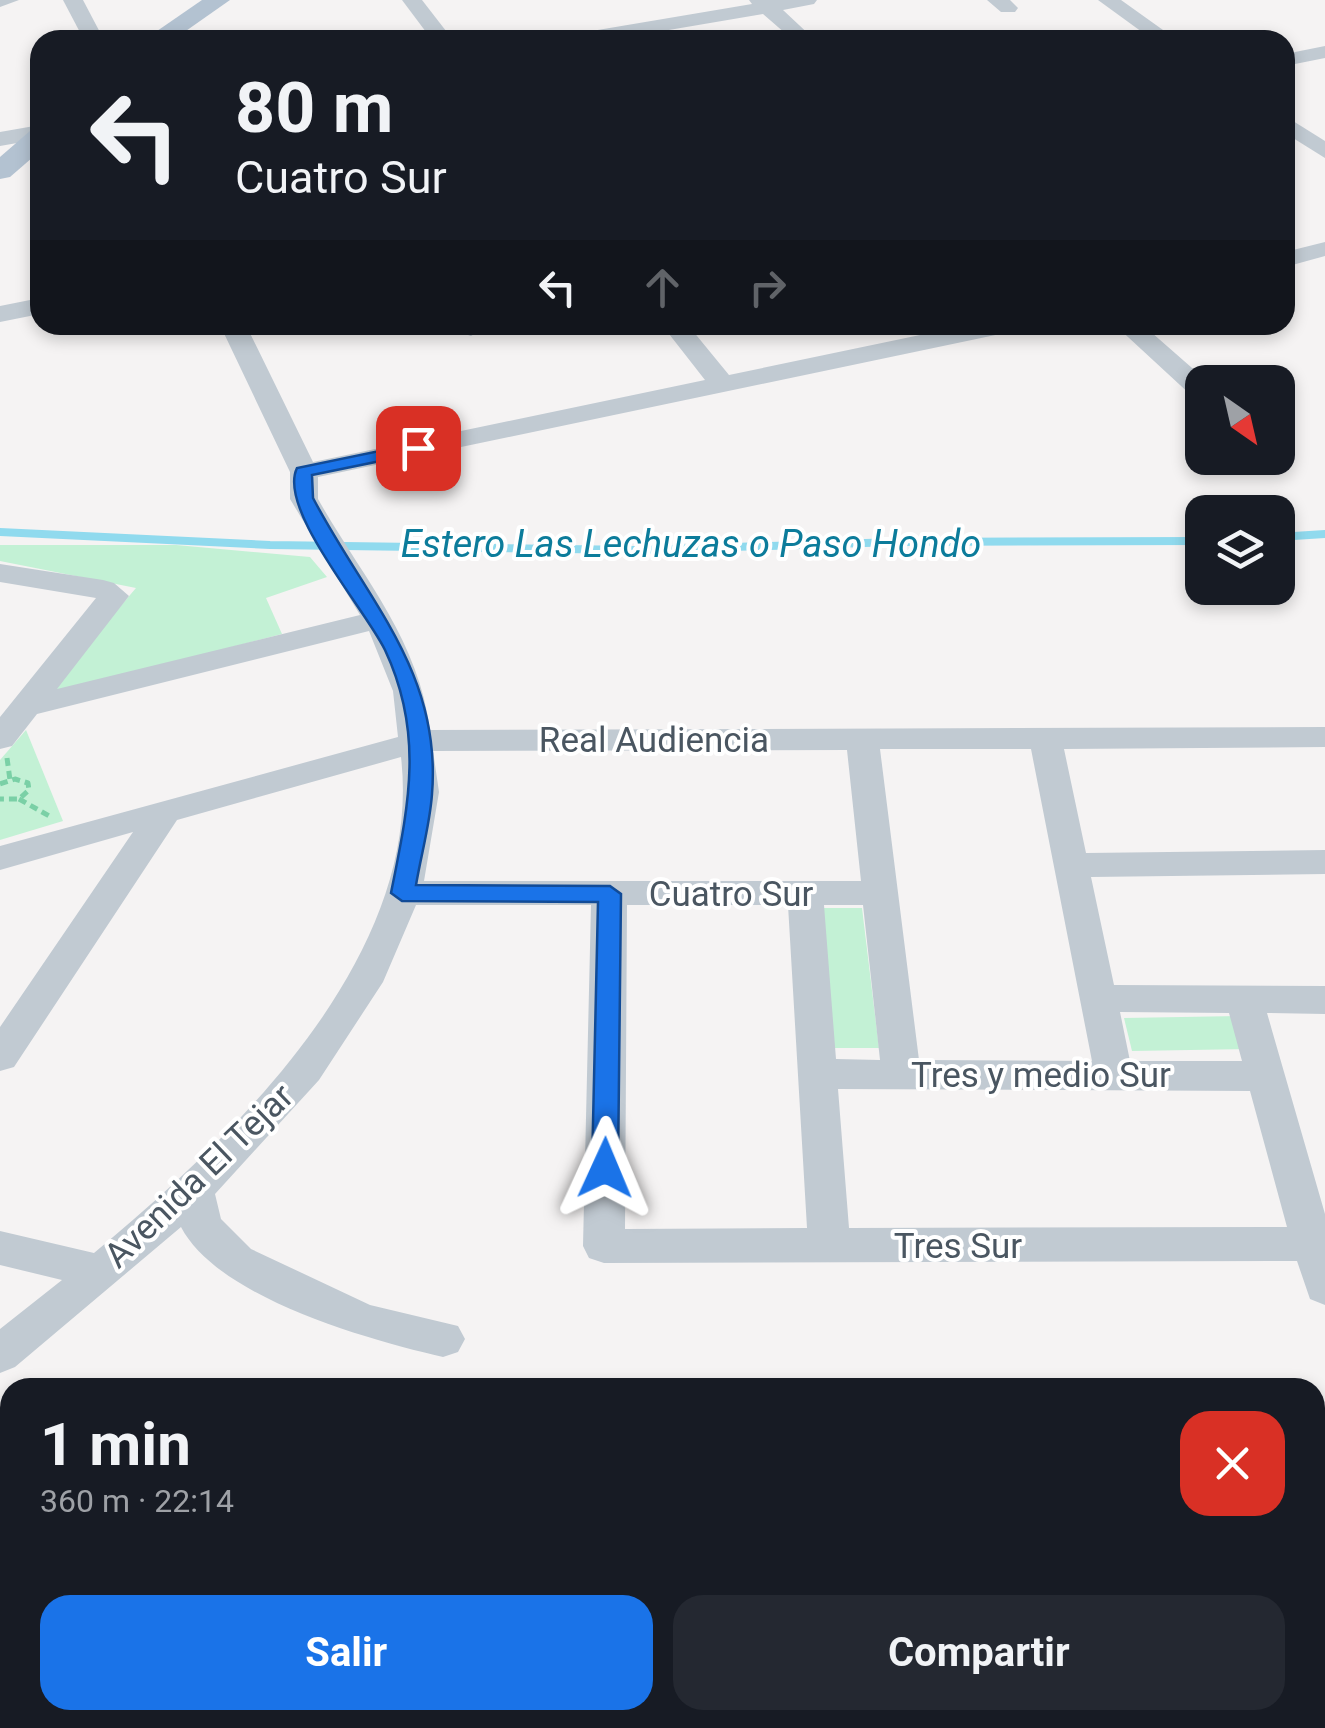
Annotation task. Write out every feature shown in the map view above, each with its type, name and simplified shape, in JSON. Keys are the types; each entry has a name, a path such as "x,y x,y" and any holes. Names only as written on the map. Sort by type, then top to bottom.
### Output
{"main road":[{"path":"172,30 218,0"},
{"path":"0,172 30,144"}],"street":[{"path":"0,2 9,0"},
{"path":"73,0 89,30"},
{"path":"412,0 436,30"},
{"path":"625,30 763,3 807,0"},
{"path":"1108,0 1152,30"},
{"path":"763,3 794,30"},
{"path":"1295,58 1325,52"},
{"path":"1295,129 1322,147"},
{"path":"0,139 30,136"},
{"path":"1295,258 1325,250"},
{"path":"0,314 30,308"},
{"name":"Avenida El Tejar","path":"0,1354 194,1190 270,1112 330,1035 373,963 402,893 418,822 420,740 396,650 318,526 304,498 304,472 238,335"},
{"path":"683,335 723,385"},
{"path":"304,472 958,335"},
{"path":"1139,335 1185,376"},
{"path":"0,573 103,589 114,596 0,739"},
{"path":"24,707 376,620"},
{"name":"Real Audiencia","path":"0,858 420,740 1325,737"},
{"path":"1045,738 1114,1075"},
{"path":"862,739 901,1074"},
{"path":"0,1057 165,812"},
{"path":"1071,865 1325,862"},
{"name":"Cuatro Sur","path":"402,893 880,893"},
{"name":"Tres Sur","path":"610,894 604,1246 1313,1244"},
{"path":"806,894 829,1246"},
{"path":"1098,998 1325,1000"},
{"path":"1244,999 1325,1287"},
{"name":"Tres y medio Sur","path":"818,1074 1265,1076"},
{"path":"194,1190 202,1227 236,1261 362,1321 443,1339"},
{"path":"0,1248 100,1272"}],"path":[{"path":"0,784 15,779 28,783 28,793 19,799"},
{"path":"0,799 19,799 66,824"}],"green space":[{"path":"0,545 176,545 310,557 327,577 266,598 282,634 44,696 136,588 0,561"},
{"path":"26,730 63,821 0,840 0,760"},
{"path":"819,908 862,908 879,1048 832,1048"},
{"path":"1239,1016 1249,1049 1132,1051 1124,1018"}],"waterway":[{"name":"Estero Las Lechuzas o Paso Hondo","path":"0,532 270,545 637,550 897,542 1185,541"},
{"name":"Estero Las Lechuzas o Paso Hondo","path":"1295,536 1325,534"}],"route":[{"path":"418,448 304,472 302,481 304,498 318,526 396,650 410,691 420,740 422,794 402,893 610,894 605,1168"}]}
